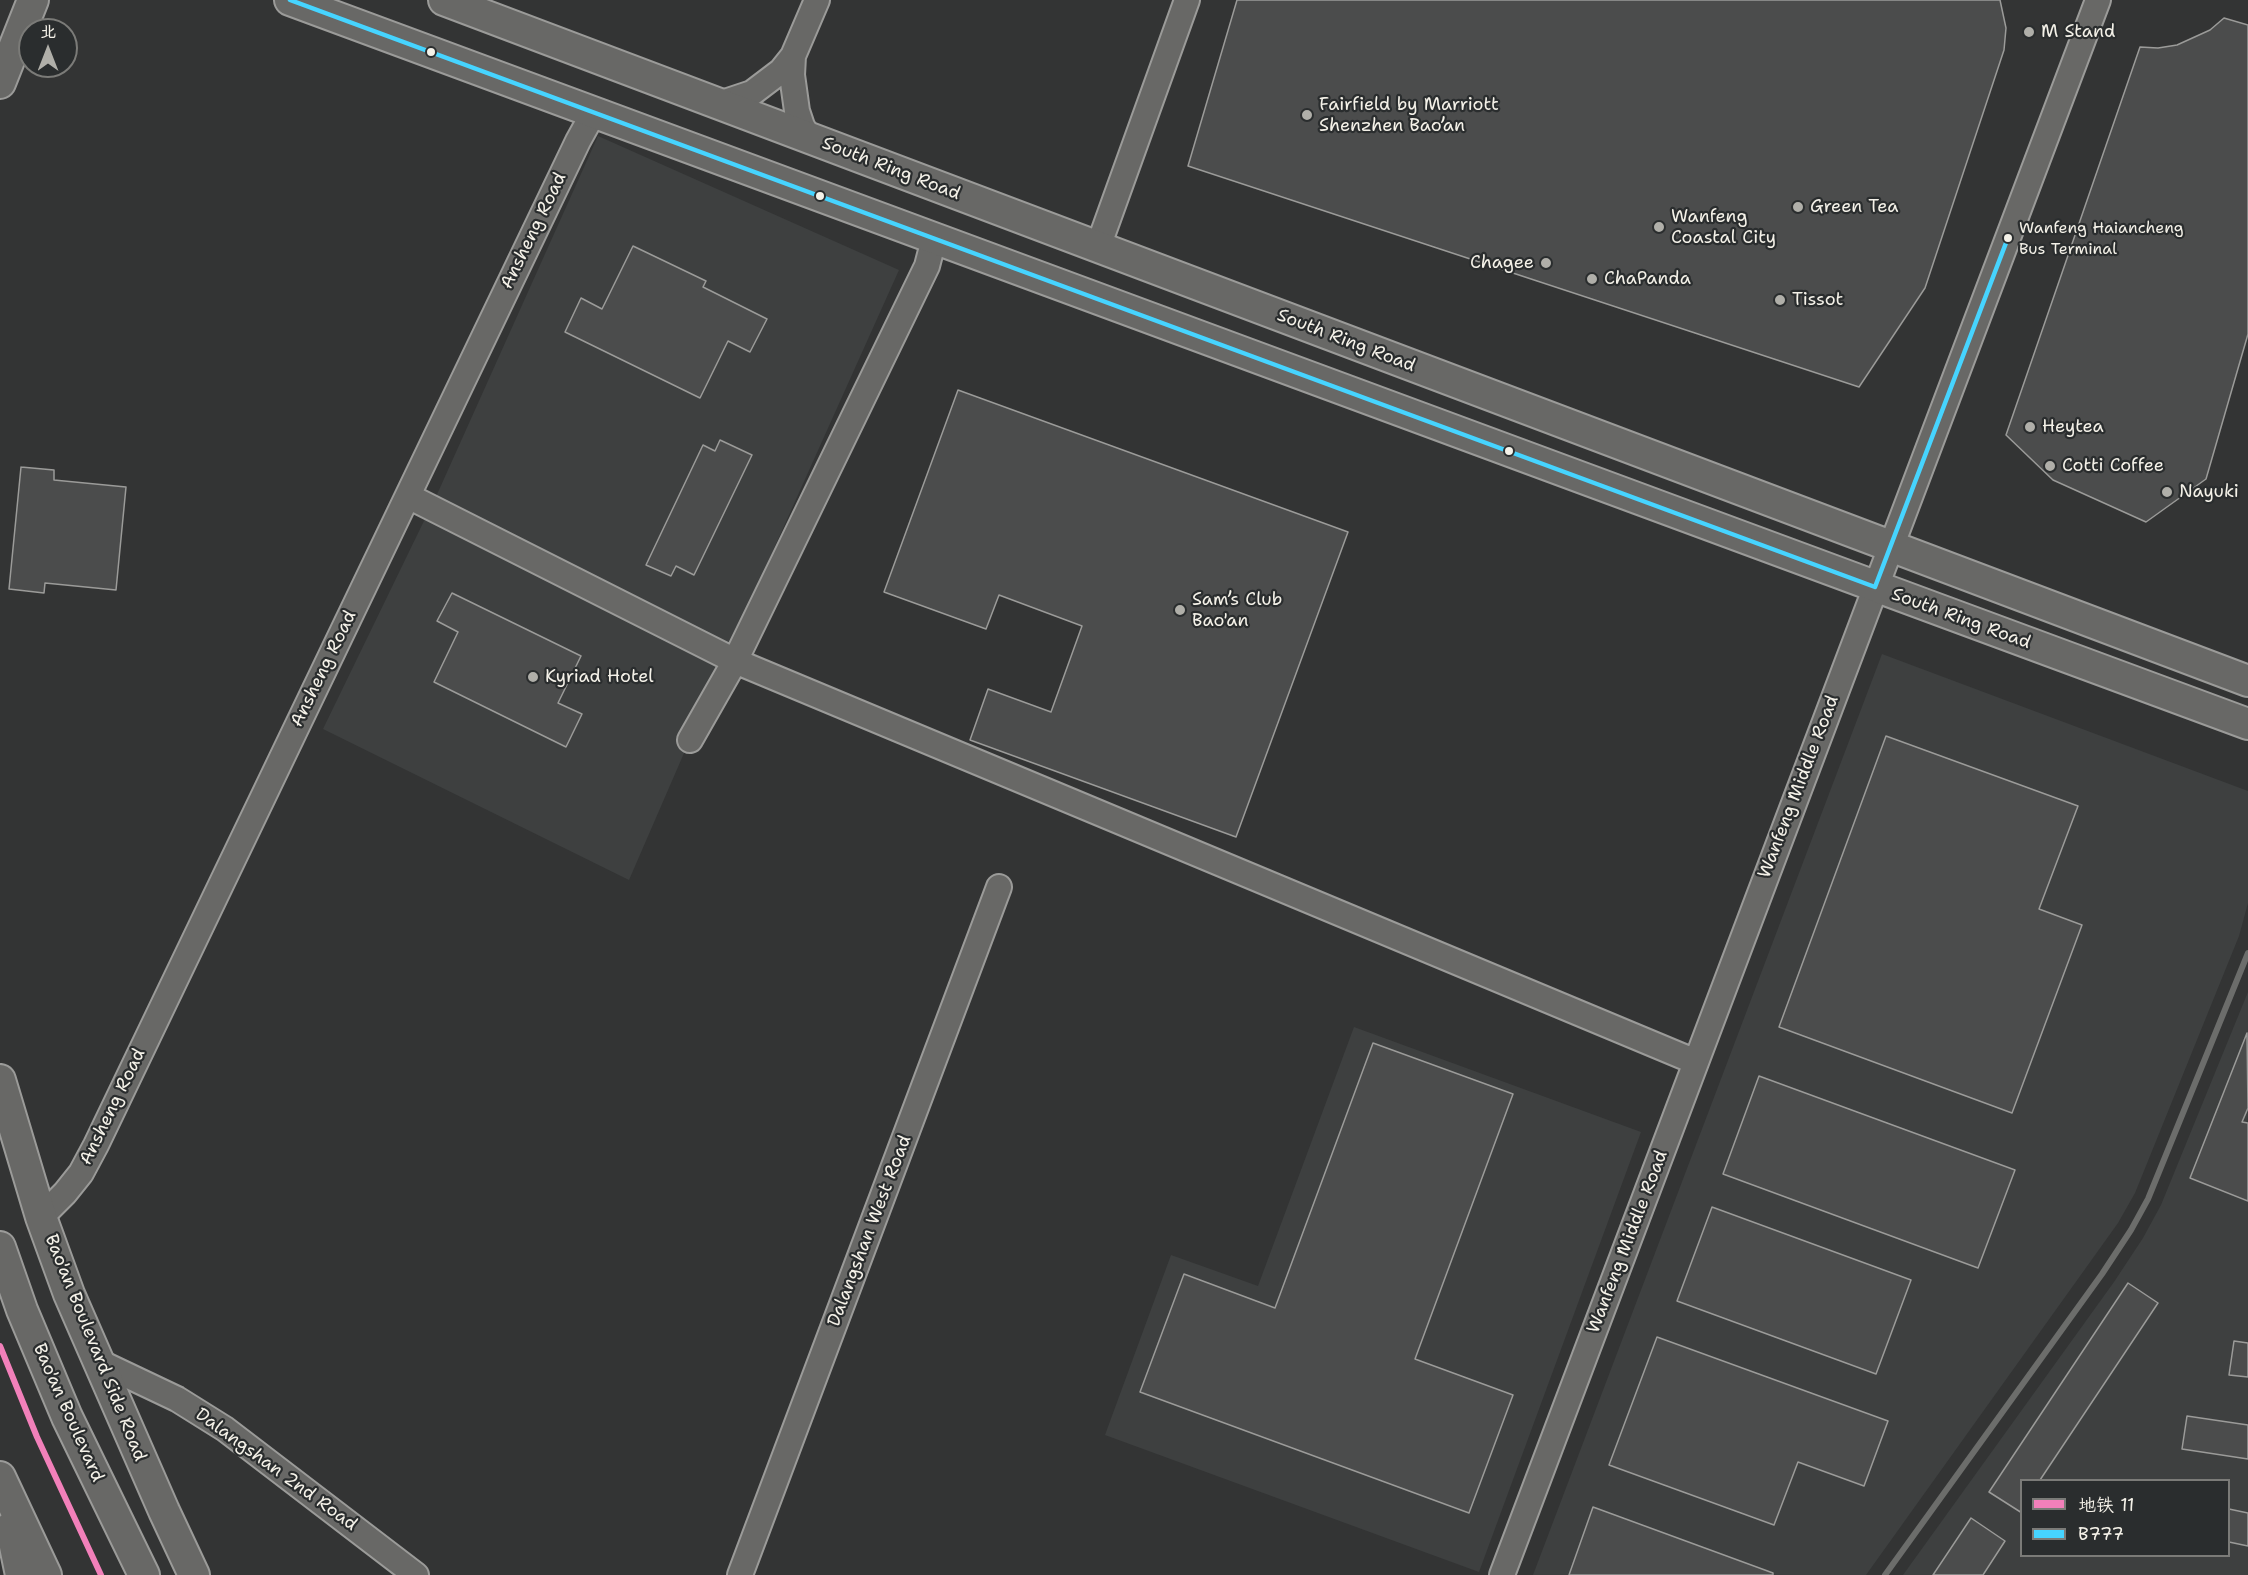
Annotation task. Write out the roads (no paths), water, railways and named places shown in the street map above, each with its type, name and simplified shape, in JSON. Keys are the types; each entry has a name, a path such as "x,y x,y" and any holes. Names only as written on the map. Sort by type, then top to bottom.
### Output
{"main road":[{"path":"4,74 33,0"},
{"path":"42,18 56,0"},
{"name":"South Ring Road","path":"290,0 2248,724"},
{"name":"South Ring Road","path":"444,0 2248,681"},
{"path":"4,74 18,52"},
{"name":"Bao'an Boulevard Side Road","path":"0,1080 41,1217 69,1294 164,1511 195,1575"},
{"name":"Bao'an Boulevard","path":"0,1247 22,1310 68,1417 144,1575"},
{"path":"0,1477 21,1575"},
{"path":"0,1477 46,1575"}],"street":[{"path":"720,104 752,93 781,71 793,56 817,0"},
{"path":"1098,247 1187,0"},
{"name":"Wanfeng Middle Road","path":"1502,1575 2098,0"},
{"path":"793,56 792,75 797,111 802,126 810,138"},
{"name":"Ansheng Road","path":"41,1217 81,1173 96,1145 578,141 594,112"},
{"path":"690,740 735,661 927,266 934,238"},
{"path":"408,496 735,661 1696,1062"},
{"name":"Dalangshan West Road","path":"740,1575 999,887"},
{"name":"Dalangshan 2nd Road","path":"97,1361 177,1399 225,1429 417,1575"}],"waterway":[{"path":"1885,1575 2102,1274 2131,1230 2148,1199 2248,953"}],"metro line":[{"name":"11","path":"0,1346 37,1437 101,1575"}],"place":[{"name":"M Stand","path":"2029,32"},
{"name":"Fairfield by Marriott Shenzhen Bao’an","path":"1307,115"},
{"name":"Green Tea","path":"1798,207"},
{"name":"Wanfeng Coastal City","path":"1659,227"},
{"name":"Wanfeng Haiancheng Bus Terminal","path":"2008,238"},
{"name":"Chagee","path":"1546,263"},
{"name":"ChaPanda","path":"1592,279"},
{"name":"Tissot","path":"1780,300"},
{"name":"Heytea","path":"2030,427"},
{"name":"Cotti Coffee","path":"2050,466"},
{"name":"Nayuki","path":"2167,492"},
{"name":"Sam’s Club Bao'an","path":"1180,610"},
{"name":"Kyriad Hotel","path":"533,677"}]}
